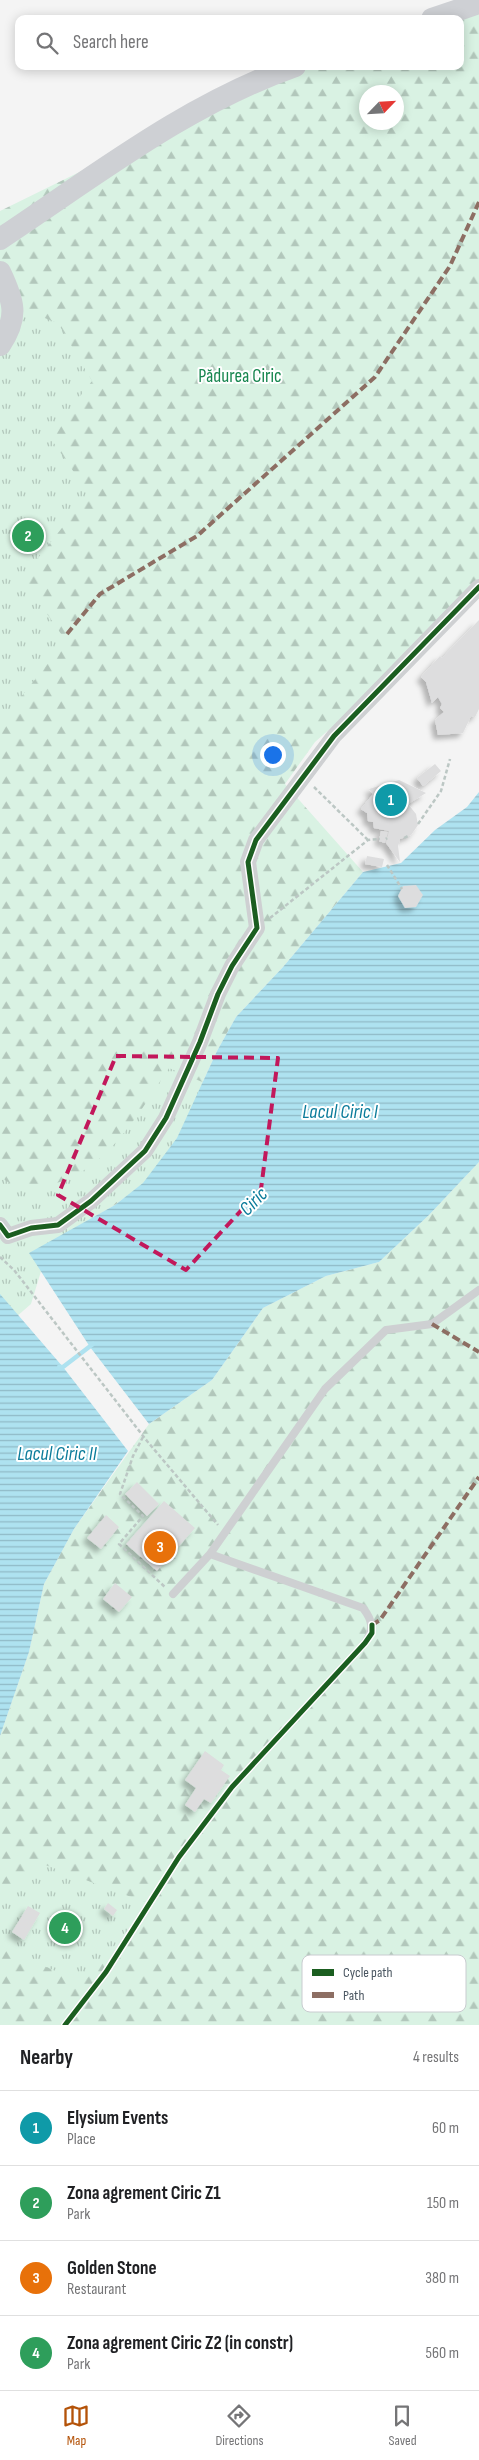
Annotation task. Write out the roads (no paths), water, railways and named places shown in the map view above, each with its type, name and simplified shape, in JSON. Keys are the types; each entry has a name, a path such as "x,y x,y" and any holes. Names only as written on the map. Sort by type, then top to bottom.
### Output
{"main road":[{"path":"444,15 479,3"},
{"path":"0,239 209,102 284,70"},
{"path":"0,272 10,294 14,318 8,334 0,345"}],"street":[{"path":"3,1234 58,1225 91,1202 145,1150 166,1118 228,973 257,928 248,862 256,840 334,736 479,587"}],"lane":[{"path":"173,1594 210,1554 225,1534 325,1389 386,1330 432,1324 479,1290"},
{"path":"65,2025 106,1972 180,1857 232,1787 365,1643 372,1633 372,1625 363,1608 210,1554"}],"water":[{"name":"Lacul Ciric I","path":"479,792 479,1162 429,1215 379,1262 326,1276 263,1308 212,1380 149,1424 90,1347 29,1253 115,1205 143,1183 177,1138 217,1051 236,1017 283,967 363,872 401,863 435,830 467,807"},
{"name":"Lacul Ciric II","path":"0,1294 63,1367 128,1451 74,1529 44,1584 29,1652 0,1736"}],"waterway":[{"name":"Ciric","path":"59,1367 63,1367 93,1344"}],"place":[{"name":"Zona agrement Ciric Z1","path":"28,536"},
{"name":"Elysium Events","path":"391,800"},
{"name":"Golden Stone","path":"160,1547"},
{"name":"Zona agrement Ciric Z2 (in constr)","path":"65,1928"}],"park label":[{"name":"Pădurea Ciric","path":"240,375"}]}
